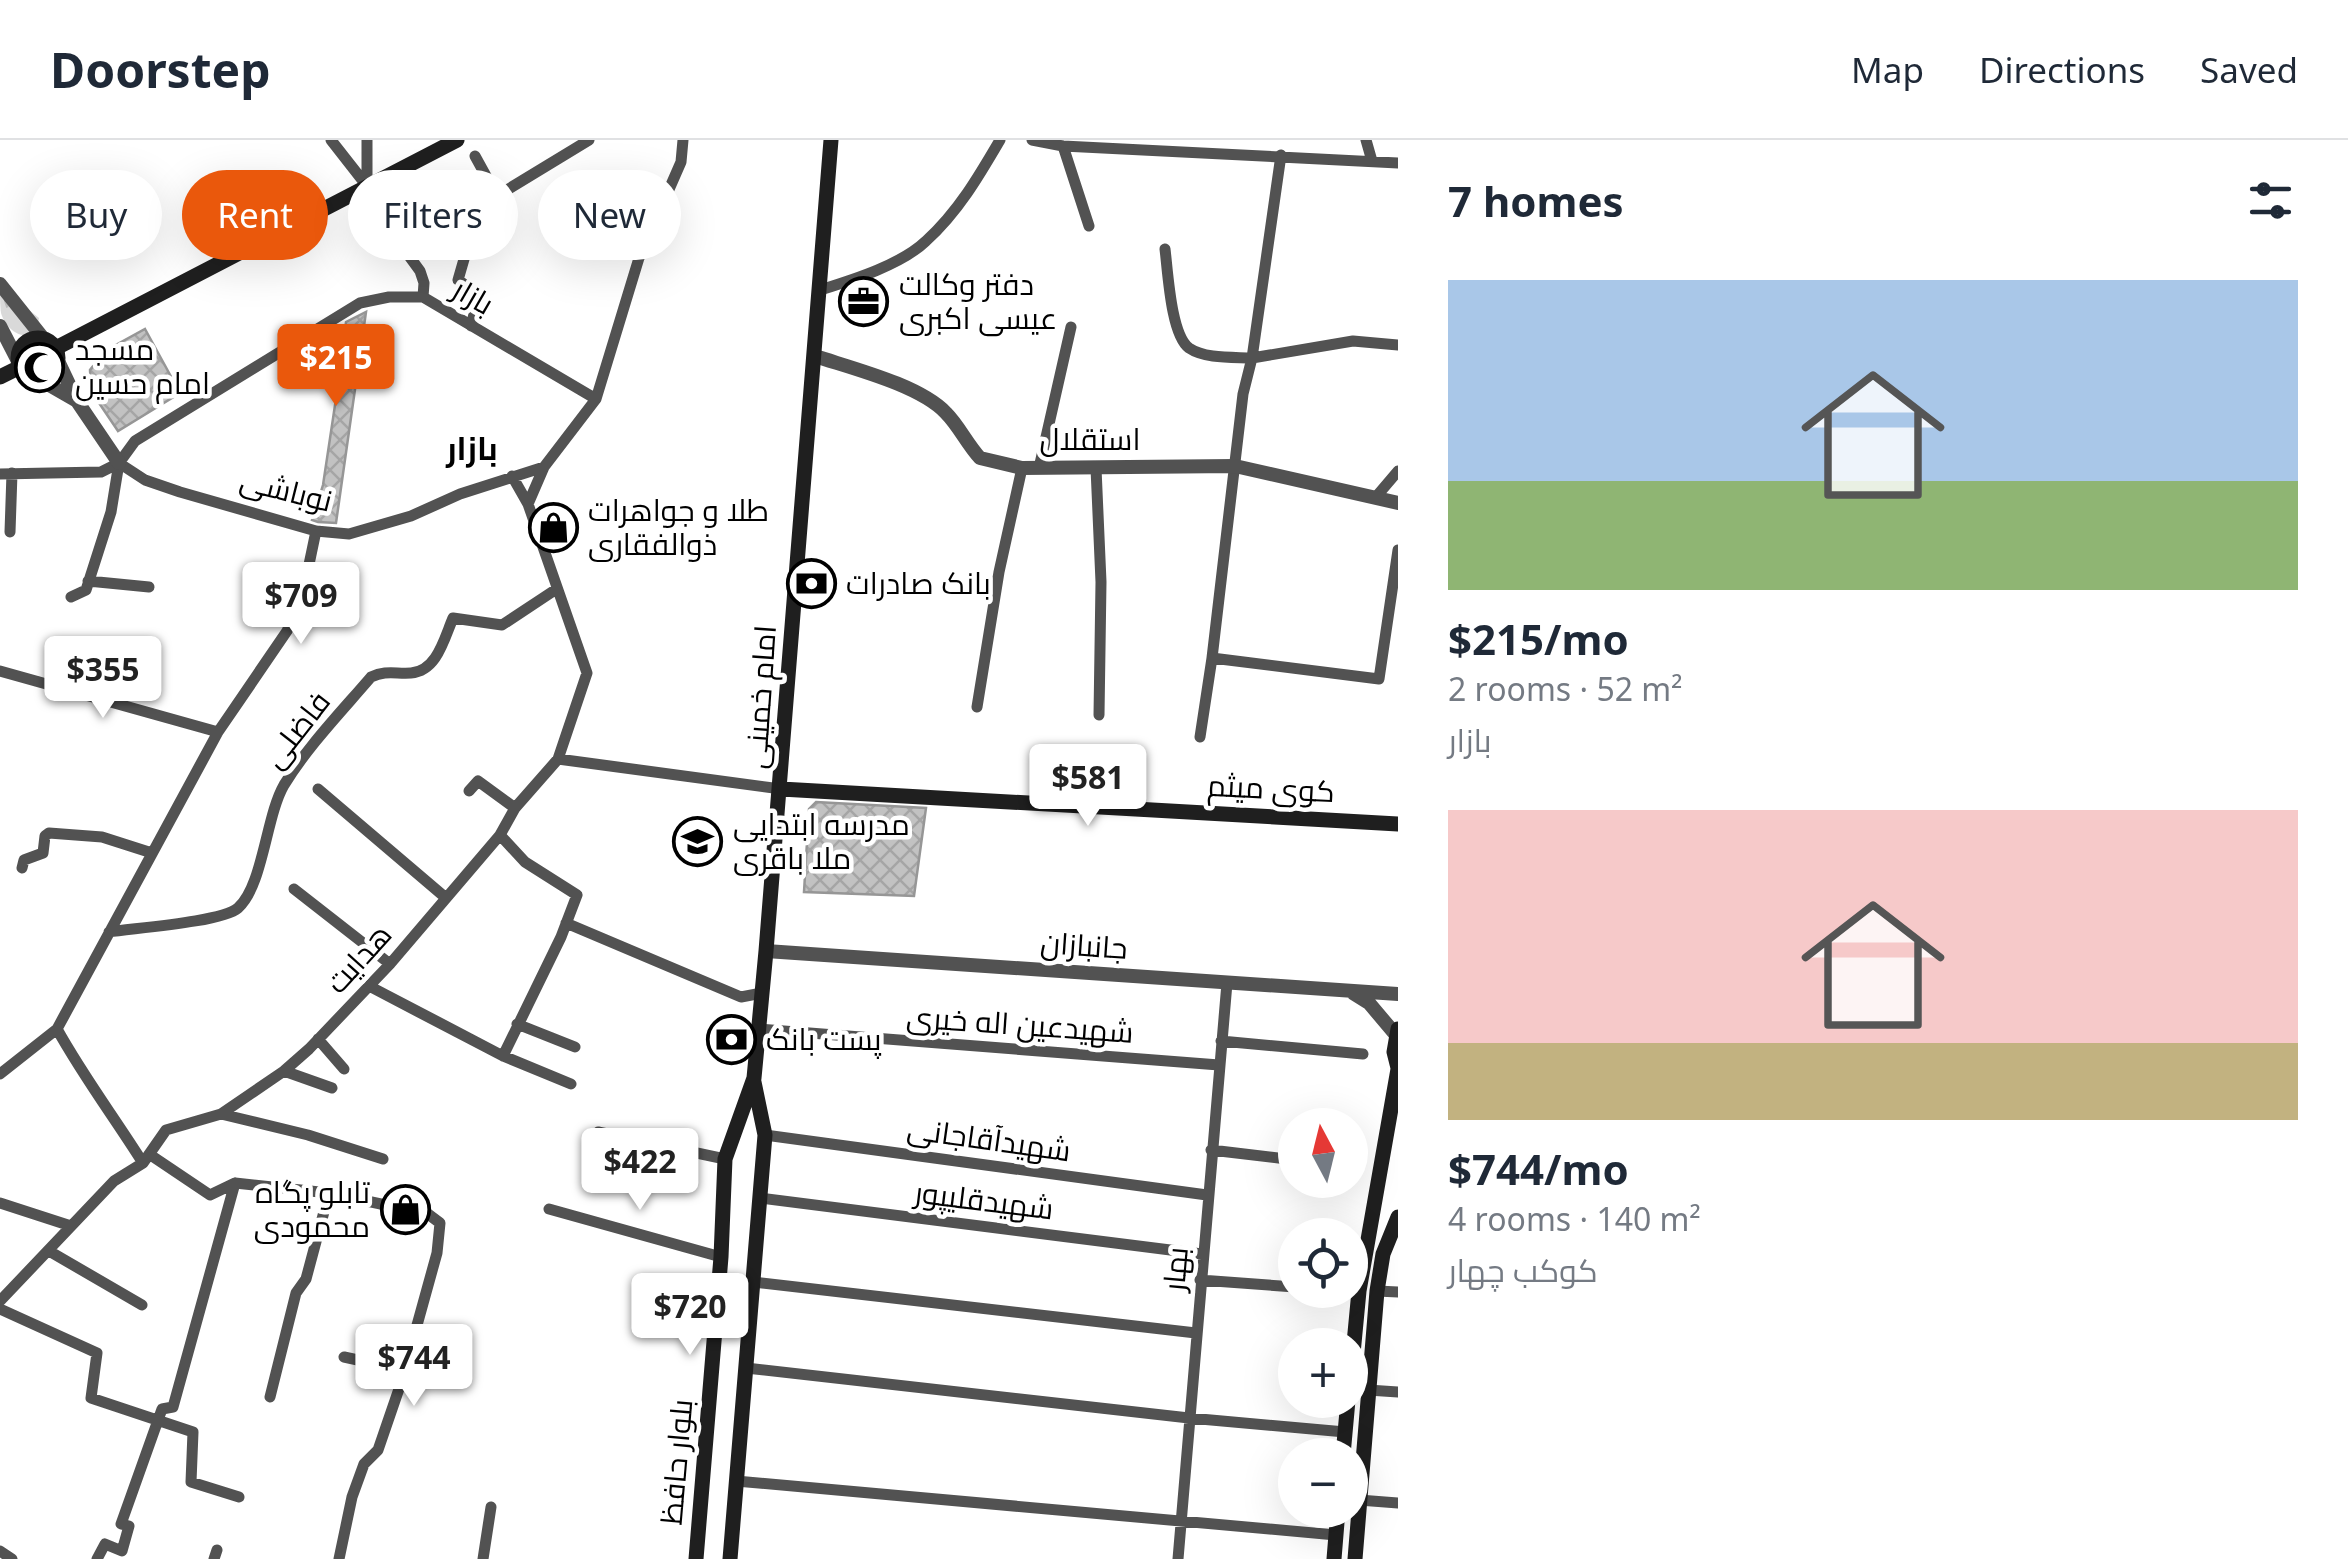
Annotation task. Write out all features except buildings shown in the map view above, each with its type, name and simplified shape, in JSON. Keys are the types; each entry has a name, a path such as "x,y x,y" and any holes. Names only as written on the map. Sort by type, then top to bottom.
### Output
{"main road":[{"path":"398,170 457,140"},
{"name":"امام خمینی","path":"754,1078 781,789 831,140"},
{"path":"0,377 19,363 23,343 53,349 348,196"},
{"path":"19,363 28,376 37,378 52,372 53,349"},
{"name":"کوی میثم","path":"781,789 1398,824"},
{"path":"1368,1235 1398,1068 1394,1052 1397,1032"},
{"name":"بلوار حافظ","path":"730,1559 765,1135 754,1078"},
{"name":"بلوار حافظ","path":"696,1559 721,1257 725,1159 754,1078"},
{"path":"1368,1390 1383,1254 1398,1217"},
{"path":"1344,1438 1346,1418"},
{"path":"1334,1559 1337,1528"},
{"path":"1354,1559 1357,1528"}],"street":[{"path":"331,140 354,170"},
{"path":"366,140 367,170"},
{"path":"518,183 589,140"},
{"path":"528,504 544,468 596,399 640,258 681,162 683,140"},
{"path":"820,290 859,278 924,244 966,198 1000,140"},
{"path":"1032,140 1063,146 1398,163"},
{"path":"1366,140 1372,162"},
{"path":"1063,146 1089,226"},
{"path":"1200,738 1244,394 1281,155"},
{"path":"475,156 483,170"},
{"path":"1165,250 1179,337 1190,349 1252,358 1353,342 1398,345"},
{"path":"411,260 420,272 423,296"},
{"path":"463,260 458,280 480,294 471,326"},
{"path":"0,284 53,349 77,402"},
{"name":"بازار","path":"119,462 135,441 360,303 389,297 423,296 596,399"},
{"path":"0,326 19,363"},
{"path":"1040,468 1072,327"},
{"name":"استقلال","path":"814,356 876,375 929,400 945,411 980,458 1022,468 1235,466 1398,502"},
{"path":"37,378 77,402"},
{"name":"نوباشی","path":"77,402 119,462 145,480 316,530 348,534 411,516 512,476 544,468"},
{"path":"10,532 6,473 101,472 119,462"},
{"path":"71,597 83,593 88,581 110,512 119,462"},
{"path":"976,707 1022,468"},
{"path":"1096,468 1101,582 1100,715"},
{"path":"1375,498 1398,471"},
{"path":"512,476 528,504 587,673 558,759 781,789"},
{"path":"0,1074 57,1029 218,732 287,631 302,598 316,530"},
{"path":"1212,658 1379,679 1398,550"},
{"path":"88,581 148,587"},
{"name":"فاضلی","path":"110,932 206,919 237,910 250,891 282,789 309,748 371,677 384,671 415,673 428,668 453,618 502,625 556,590"},
{"path":"0,671 218,732"},
{"name":"هدایت","path":"0,1301 114,1180 146,1158 166,1130 220,1114 284,1071 318,1039 390,964 500,835 515,808 558,759"},
{"path":"469,791 478,782 515,808"},
{"path":"318,789 446,898"},
{"path":"22,868 24,860 42,853 49,833 102,838 152,853"},
{"path":"500,835 526,862 577,896 503,1056"},
{"path":"294,889 390,964"},
{"path":"566,923 742,997 762,993"},
{"name":"جانبازان","path":"766,951 1398,994"},
{"name":"بهار","path":"1178,1559 1226,984"},
{"path":"369,986 503,1056 571,1084"},
{"path":"1352,992 1369,1003 1397,1032"},
{"path":"517,1024 575,1047"},
{"path":"57,1029 87,1083 146,1158 210,1196 235,1182 329,1194 428,1214 440,1223 439,1244 404,1370 378,1450 364,1464 352,1498 340,1559"},
{"name":"شهیدعین اله خیری","path":"758,1029 1218,1065"},
{"path":"318,1039 344,1070"},
{"path":"1221,1041 1364,1054"},
{"path":"284,1071 332,1088"},
{"path":"220,1114 308,1134 383,1159"},
{"path":"598,1132 725,1159"},
{"name":"شهیدآقاجانی","path":"765,1135 1207,1195"},
{"path":"631,1170 638,1142"},
{"path":"1211,1150 1278,1158"},
{"path":"98,1559 105,1544 122,1551 129,1526 120,1524 162,1408 172,1407 235,1182"},
{"path":"270,1396 296,1294 306,1280 329,1194"},
{"name":"شهیدقلیپور","path":"760,1198 1202,1254"},
{"path":"0,1203 70,1226"},
{"path":"549,1210 721,1257"},
{"path":"48,1251 142,1305"},
{"path":"1200,1280 1278,1286"},
{"path":"752,1282 1196,1334"},
{"path":"1377,1291 1398,1292"},
{"path":"0,1309 98,1353 90,1398 156,1423 193,1432 190,1482 239,1497"},
{"path":"344,1357 404,1370"},
{"path":"746,1368 1345,1432"},
{"path":"1368,1390 1398,1392"},
{"path":"736,1480 1336,1535"},
{"path":"1368,1501 1398,1504"},
{"path":"482,1559 491,1507"},
{"path":"0,1551 12,1559"}],"green space":[{"path":"0,287 39,318 32,333 21,335 4,321"}],"place":[{"name":"دفتر وکالت عیسی اکبری","path":"864,302"},
{"name":"مسجد امام حسین","path":"40,367"},
{"name":"طلا و جواهرات ذوالفقاری","path":"553,528"},
{"name":"بانک صادرات","path":"811,584"},
{"name":"مدرسه ابتدایی ملا باقری","path":"698,842"},
{"name":"پست بانک","path":"731,1040"},
{"name":"تابلو پگاه محمودی","path":"405,1210"}],"district":[{"name":"بازار","path":"472,449"}]}
